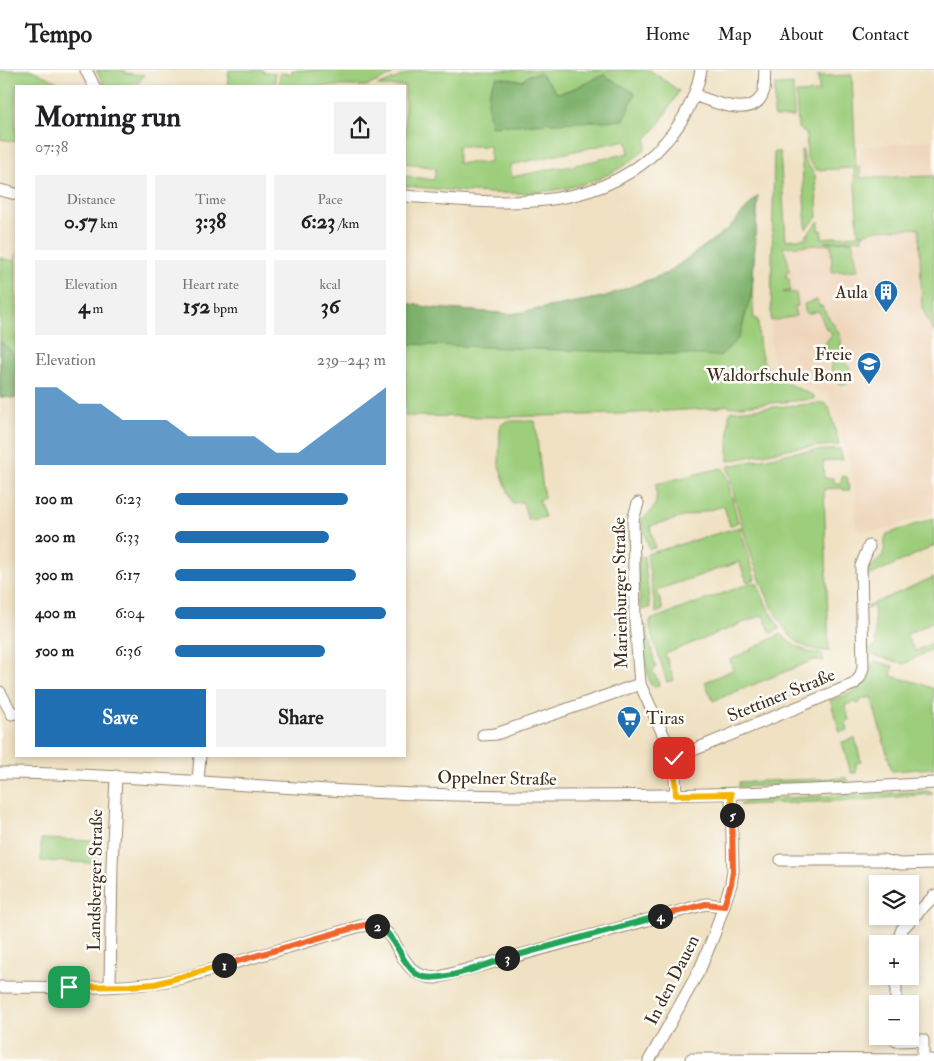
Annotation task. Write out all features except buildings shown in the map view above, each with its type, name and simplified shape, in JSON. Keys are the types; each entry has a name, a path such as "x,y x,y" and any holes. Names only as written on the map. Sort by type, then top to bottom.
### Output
{"street":[{"path":"86,70 94,85"},
{"path":"406,196 520,202 552,200 592,190 618,180 641,166 661,148 676,130 694,95 701,70"},
{"path":"694,95 724,105 738,108 748,107 757,102 764,91 765,70"},
{"path":"0,190 15,194"},
{"name":"Marienburger Straße","path":"638,503 633,520 640,684 674,758 676,795"},
{"name":"Stettiner Straße","path":"674,758 854,684 860,677 863,668 861,566 869,546"},
{"name":"Marienburger Straße","path":"483,735 496,734 640,684"},
{"path":"0,692 12,714 15,713"},
{"path":"198,781 200,757"},
{"name":"Oppelner Straße","path":"0,772 116,776 418,794 527,796 731,794 852,789 934,783"},
{"name":"Landsberger Straße","path":"110,986 116,776"},
{"name":"In den Dauen","path":"649,1061 700,970 731,884 733,871 731,794"},
{"path":"781,860 883,860 900,864 934,864"},
{"path":"900,935 902,929 934,896"},
{"path":"0,987 149,984 183,978 371,924 378,926 389,934 411,970 419,975 436,978 706,904 724,906"},
{"path":"691,1059 928,1060 923,1040 919,1040"},
{"path":"896,1045 896,1060"}],"shaded area":[{"name":"Freie Waldorfschule Bonn","path":"934,140 934,512 884,530 860,531 856,527 855,489 850,465 828,392 822,393 781,374 775,369 773,364 771,344 772,245 862,240 860,147"}],"green space":[{"path":"0,70 32,70 64,85 15,85 15,142 0,139"},
{"path":"96,70 125,70 125,73 144,75 137,85 104,85"},
{"path":"229,70 263,70 263,72 275,73 275,85 227,85"},
{"path":"292,70 391,70 392,75 369,85 279,85 280,73 291,74"},
{"path":"416,70 650,70 679,91 659,124 646,139 646,148 621,167 593,181 563,189 499,193 406,186 406,176 434,180 436,168 406,163 406,85 379,85","holes":["529,75 548,81 557,93 576,88 604,75 616,82 491,126 508,78 522,81","626,140 629,153 512,177 510,165","458,146 490,146 490,163 458,163"]},
{"path":"540,73 557,93 575,88 604,75 635,93 624,120 491,126 488,100 491,88 498,77 522,81 529,75"},
{"path":"852,75 856,167 860,167 860,178 934,176 934,332 922,308 919,228 877,230 862,234 862,239 824,242 852,241 858,270 832,272 831,244 783,247 788,261 789,272 786,273 786,278 789,279 790,291 783,292 796,293 798,306 794,307 796,316 771,321 774,152 780,152 786,240 806,238 806,235 809,235 809,232 819,221 819,230 822,230 822,238 858,235 854,168 816,170 807,158 806,134 798,128 796,93 819,92 818,76"},
{"path":"793,84 794,117 774,117 775,85"},
{"path":"801,150 803,150 804,159 815,175 818,216 806,229"},
{"path":"758,196 752,292 754,319 758,321 760,351 769,371 788,384 814,396 814,399 730,407 727,405 715,408 620,414 498,417 406,416 406,303 433,308 512,314 603,297 667,273 728,229"},
{"path":"758,196 752,292 739,338 720,356 406,344 406,303 433,308 512,314 603,297 667,273 728,229"},
{"path":"15,256 15,398 0,397 0,258 14,261"},
{"path":"817,300 819,306 822,306 840,335 840,359 849,367 851,373 848,384 838,384 833,378 833,357 824,345 832,334 826,329 819,311 806,314 804,304"},
{"path":"0,341 15,355 15,398 0,397"},
{"path":"822,403 829,407 838,445 793,448 728,461 729,415 732,411"},
{"path":"507,421 535,421 544,499 539,500 545,517 528,521 523,502 512,503 499,466 500,428"},
{"path":"840,449 843,460 823,461 824,478 833,478 834,483 841,483 842,476 847,477 850,490 843,490 842,488 824,489 829,651 822,651 800,644 787,632 775,613 754,563 737,508 728,467 795,452"},
{"path":"721,468 725,471 738,522 730,526 724,506 650,526 655,548 649,549 641,520 655,505 656,484"},
{"path":"934,518 934,546 866,577 869,570 883,554 887,534"},
{"path":"740,527 755,579 747,582 739,562 657,590 663,610 656,613 647,554"},
{"path":"644,556 650,608 640,610 638,557"},
{"path":"934,577 934,621 906,635 915,651 934,642 934,648 904,664 872,655 868,650 876,646 874,606 867,609 868,606"},
{"path":"751,583 757,583 780,629 771,633 763,615 665,654 674,680 667,682 650,629 650,620"},
{"path":"642,624 646,625 656,668 652,671 659,685 655,687 650,684 645,661 642,662 639,626"},
{"path":"781,634 796,646 808,652 822,654 824,661 814,660 713,701 705,682 733,670 730,660"},
{"path":"875,661 893,666 891,676 934,689 934,768 892,771 871,697 860,700 860,703 857,704 856,702 845,705 849,720 846,722 848,730 840,732 830,700 859,688 866,680"},
{"path":"855,738 861,762 856,763 856,773 851,773 842,742"},
{"path":"846,778 848,782 739,787 739,782"},
{"path":"929,791 933,794 862,800 740,805 745,800"},
{"path":"41,839 97,841 96,863 41,861"}],"place":[{"name":"Aula","path":"886,313"},
{"name":"Freie Waldorfschule Bonn","path":"869,385"},
{"name":"Tiras","path":"629,739"}],"route":[{"path":"69,987 155,984 183,978 371,924 378,926 389,934 411,970 419,975 436,978 706,904 724,906 733,871 731,794 676,795 674,758"}]}
